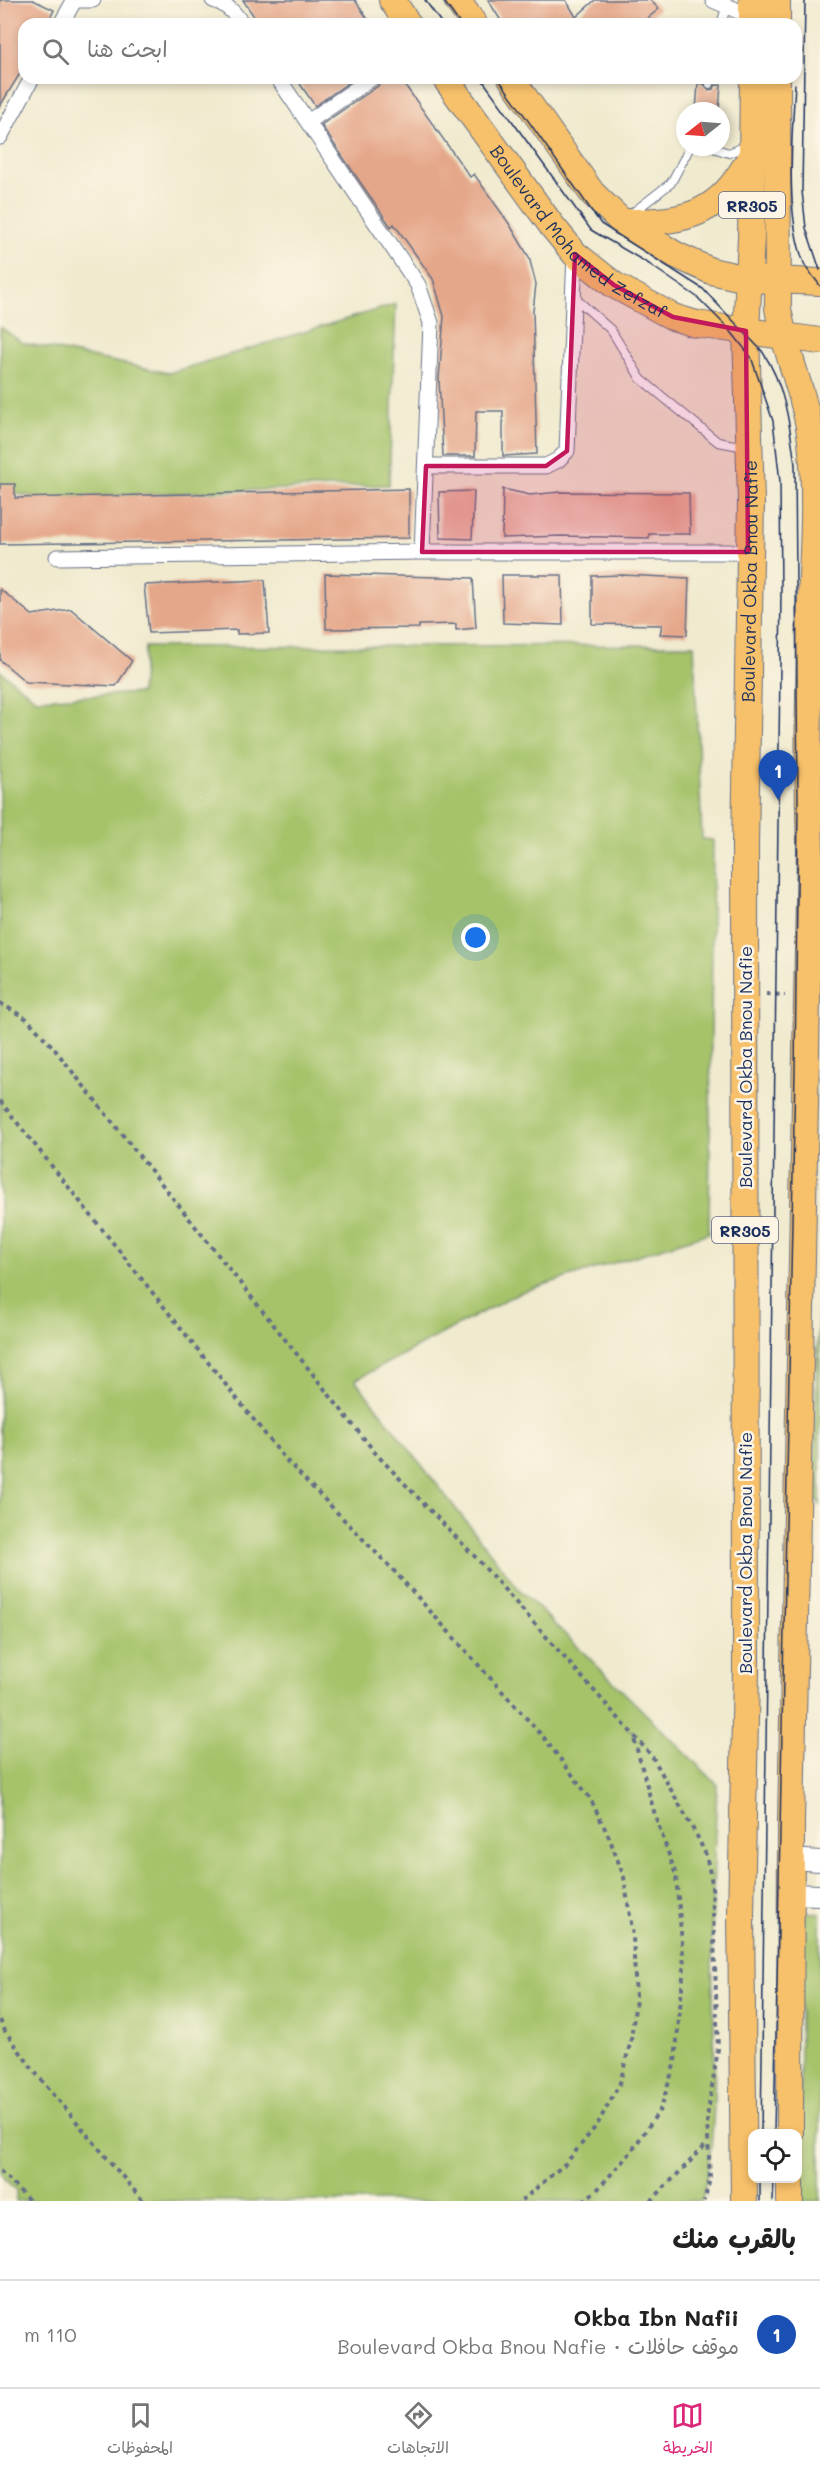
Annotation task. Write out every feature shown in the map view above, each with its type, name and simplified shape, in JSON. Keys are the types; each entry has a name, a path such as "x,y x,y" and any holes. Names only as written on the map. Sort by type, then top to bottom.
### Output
{"main road":[{"path":"392,0 404,18"},
{"path":"457,0 470,18"},
{"path":"777,0 777,18"},
{"name":"Boulevard Mohamed Zefzaf","path":"449,84 552,226 575,254 614,285 673,317 696,324 820,341"},
{"name":"Boulevard Mohamed Zefzaf","path":"515,84 592,193 622,222 676,255 711,271 747,279 820,282"},
{"name":"Boulevard Okba Bnou Nafie","path":"744,2200 741,1914 746,1671 744,993 745,760 750,502 746,331 753,84"},
{"name":"RR305","path":"777,84 776,280 782,337 816,431 807,761 815,847 791,1859 790,2129"},
{"path":"622,222 679,219 702,209 723,196 731,187 753,147"},
{"path":"696,324 720,338 730,348 744,371 748,384"},
{"path":"790,2183 790,2201"}],"street":[{"path":"64,18 73,0 93,0"},
{"path":"213,0 220,2 238,18"},
{"path":"720,4 752,14"},
{"path":"0,138 29,84"},
{"path":"282,84 418,285 426,305 431,323 422,552"},
{"path":"308,122 363,84"},
{"path":"426,466 546,466 558,460 567,451 575,254"},
{"path":"57,557 422,552 748,552"},
{"path":"791,1859 820,1861"},
{"path":"791,1894 820,1895"}],"lane":[{"path":"730,153 753,147"},
{"path":"622,222 672,183 686,156"},
{"path":"574,296 611,330 641,379 718,442 749,448"}],"path":[{"path":"745,760 807,761"},
{"path":"744,993 811,1006"},
{"path":"0,1003 27,1019 52,1046 377,1455 479,1561 652,1756 698,1838 706,1855 712,1883 718,2049 707,2118 710,2179 704,2201"},
{"path":"0,1101 285,1459 395,1572 545,1739 591,1798 624,1877 633,1936 636,1999 631,2040 620,2083 597,2125 566,2163 521,2201"},
{"path":"583,2201 596,2191 631,2152 661,2108 675,2062 684,1966 675,1875 633,1734"},
{"path":"0,2020 5,2031 34,2071 143,2201"},
{"path":"651,2201 707,2144"},
{"path":"0,2171 30,2201"}],"highlighted area":[{"path":"575,254 614,285 673,317 746,331 748,552 422,552 426,466 546,466 567,451"}],"green space":[{"path":"396,304 389,485 42,498 0,491 0,327 23,343 169,373"},
{"path":"694,645 702,839 713,840 709,1233 518,1293 355,1380 518,1588 717,1784 712,1929 714,2107 712,2139 702,2201 16,2201 16,2190 0,2175 0,671 36,699 141,693 145,647"},
{"path":"820,1250 820,1505 813,1497"},
{"path":"800,1912 820,1913 820,2201 800,2201 802,2129 800,2129"}],"building":[{"path":"0,0 33,0 54,10 50,18 18,18 18,77 0,106"},
{"path":"243,0 355,0 367,18 255,18"},
{"path":"488,0 566,0 576,17 595,0 650,0 659,9 648,18 499,18"},
{"path":"300,84 346,84 315,106"},
{"path":"379,84 404,84 470,177 474,174 510,225 529,257 536,284 533,311 537,454 503,456 503,411 476,411 475,456 443,456 439,379 444,316 433,279 394,224 391,227 321,125"},
{"path":"698,84 704,84 709,90 716,85 721,85 720,102 697,102"},
{"path":"0,484 15,484 15,498 409,489 409,538 0,544"},
{"path":"503,489 530,495 560,492 689,493 690,534 649,534 649,538 561,536 502,538"},
{"path":"474,491 472,539 440,538 439,492"},
{"path":"325,574 473,578 476,628 456,630 456,624 419,625 419,628 326,629"},
{"path":"502,575 562,575 563,625 503,623"},
{"path":"592,576 689,578 687,635 660,634 662,625 592,624"},
{"path":"265,580 269,633 237,634 237,630 149,633 144,585"},
{"path":"0,589 32,615 71,609 132,661 116,686 26,682 0,660"}],"tram line":[{"path":"425,0 438,18"},
{"path":"443,0 456,18"},
{"path":"805,0 802,191 806,228 820,270"},
{"path":"485,84 591,230 649,264 697,297 729,329 751,357 773,421 780,482 781,591 761,2129"},
{"path":"502,84 601,224 703,289 762,351 781,391 795,465 798,804 795,1070 774,2129"},
{"path":"795,84 791,175 794,222 804,263 820,286"},
{"path":"760,2183 760,2201"},
{"path":"773,2201 774,2183"}],"place":[{"name":"Okba Ibn Nafii","path":"778,800"}]}
